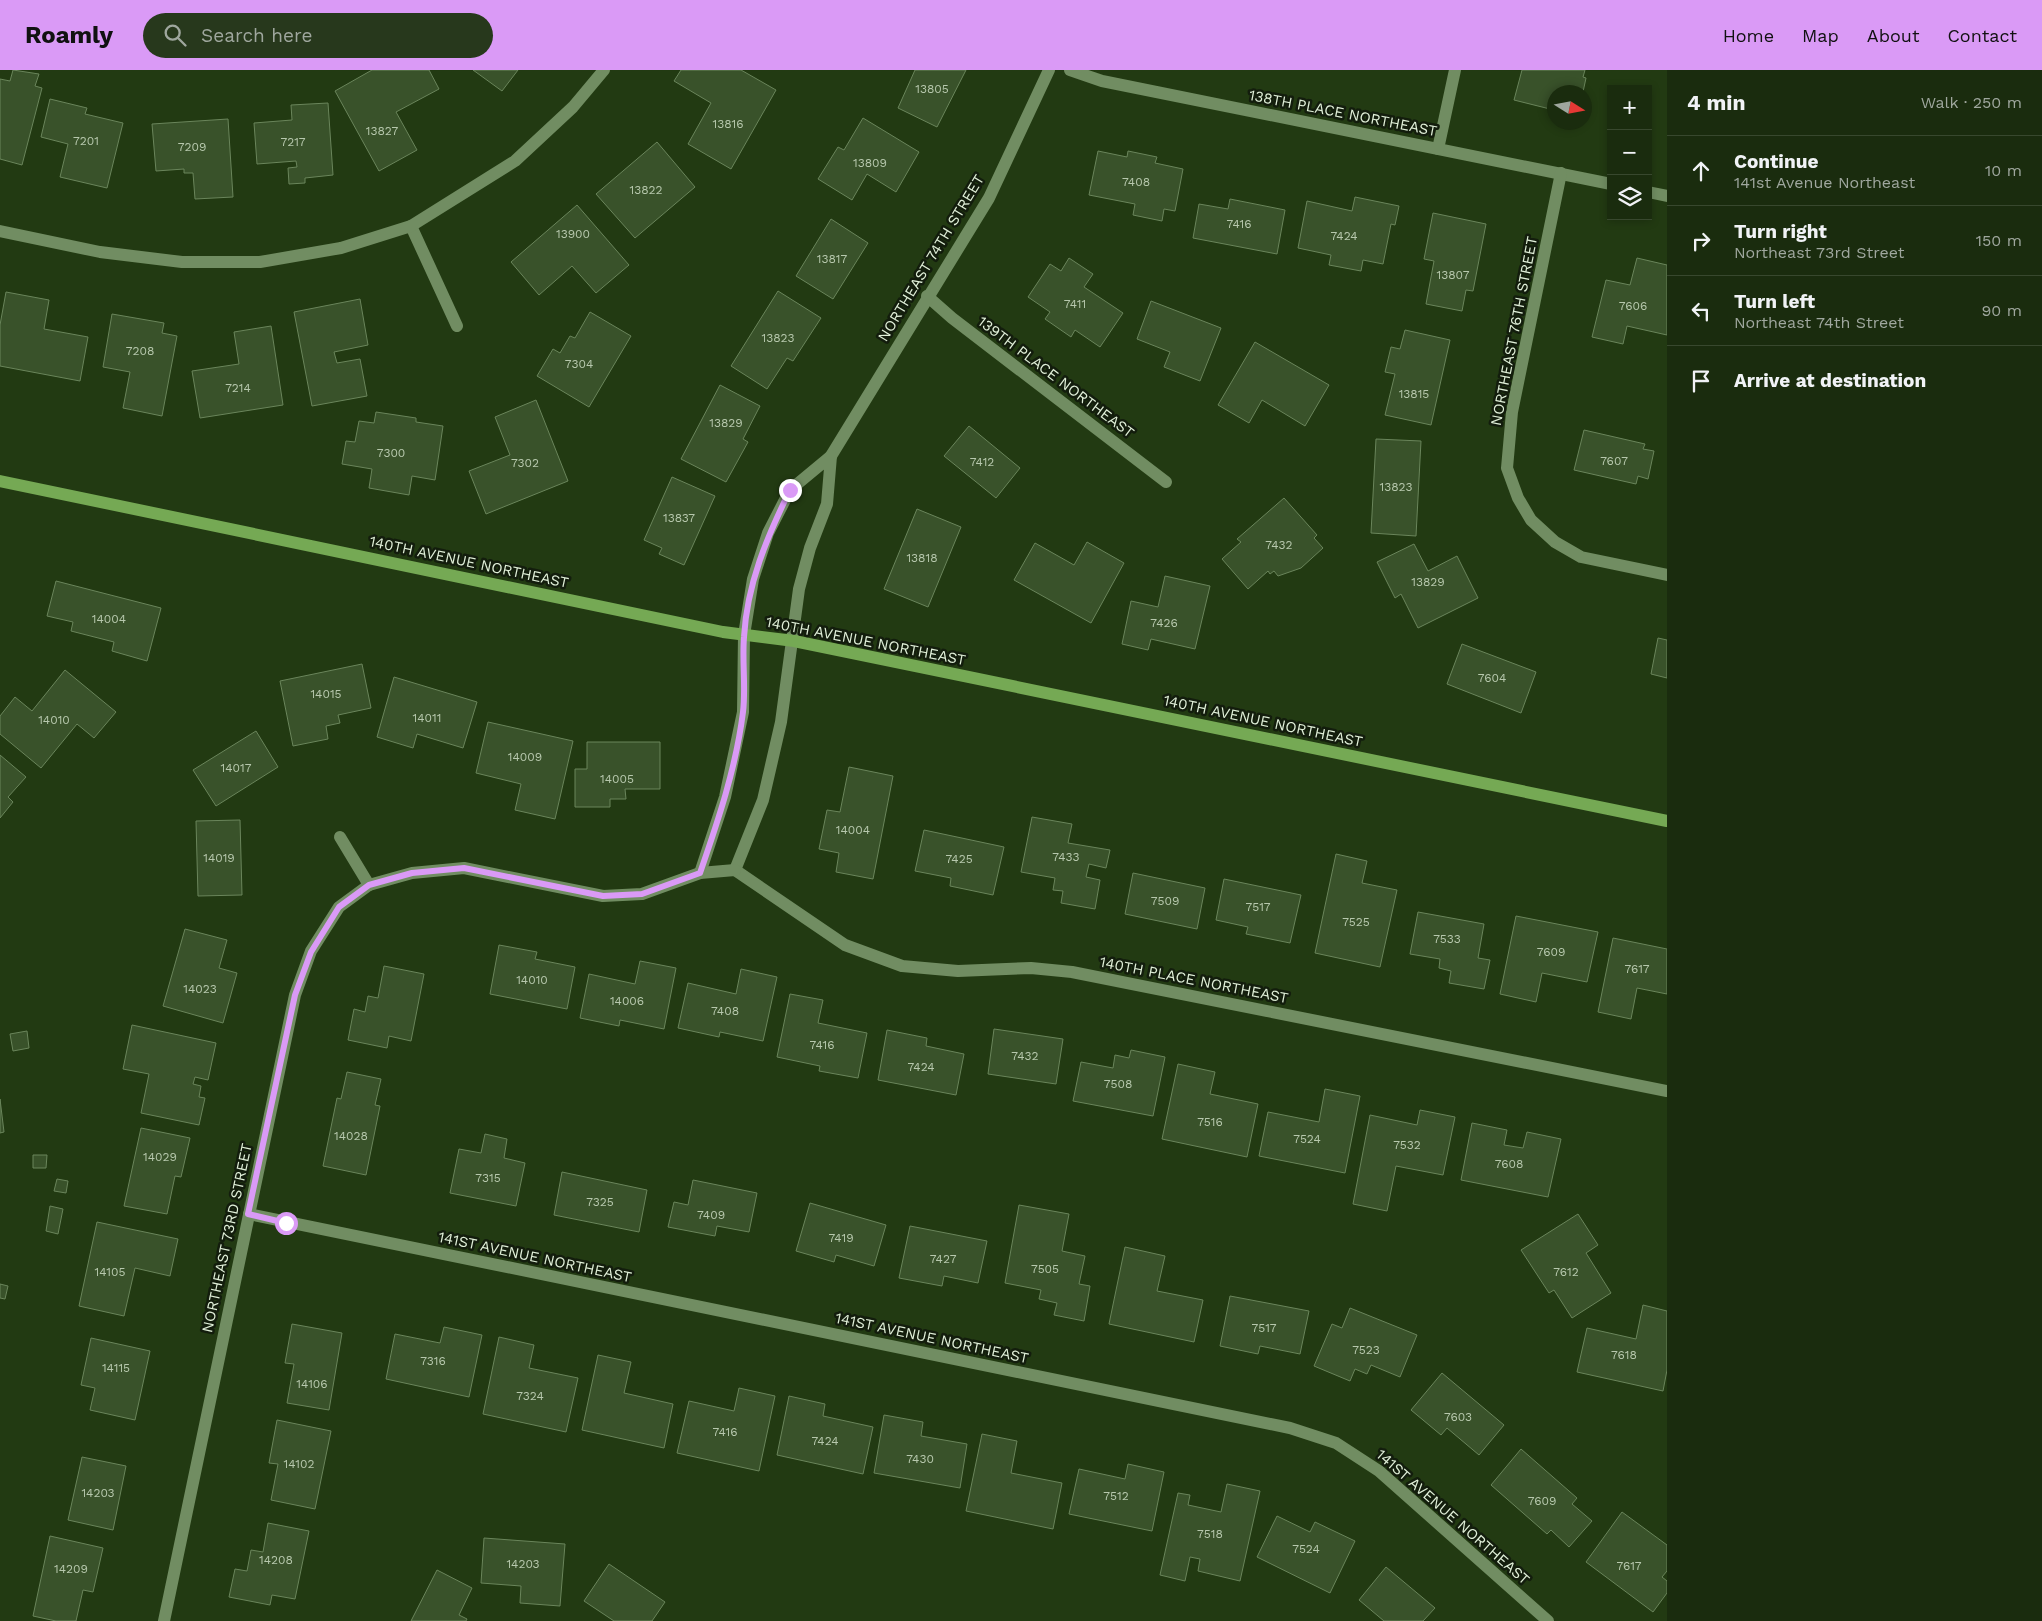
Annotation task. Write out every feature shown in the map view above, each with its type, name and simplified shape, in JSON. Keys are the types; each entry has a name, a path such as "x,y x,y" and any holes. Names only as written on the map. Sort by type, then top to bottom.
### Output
{"main road":[{"name":"140TH AVENUE NORTHEAST","path":"0,480 744,635 794,641 1667,821"}],"street":[{"path":"0,230 100,252 182,262 251,262 341,248 411,226 515,161 573,107 604,70"},
{"name":"NORTHEAST 74TH STREET","path":"700,873 725,797 743,712 744,635 752,579 768,533 790,490 831,456 927,296 989,198 1049,70"},
{"name":"138TH PLACE NORTHEAST","path":"1070,70 1102,81 1607,183"},
{"path":"1438,149 1454,70"},
{"name":"NORTHEAST 76TH STREET","path":"1561,173 1512,412 1507,468 1518,498 1531,520 1555,542 1581,556 1667,574"},
{"path":"1652,193 1667,196"},
{"path":"411,226 457,326"},
{"name":"139TH PLACE NORTHEAST","path":"927,296 952,318 1166,482"},
{"name":"NORTHEAST 74TH STREET","path":"735,870 763,800 781,722 794,641 799,589 810,548 827,504 831,456"},
{"path":"340,837 369,885"},
{"name":"NORTHEAST 73RD STREET","path":"164,1621 295,995 311,952 339,907 369,885 412,873 464,868 603,896 642,894 700,873 735,870"},
{"name":"140TH PLACE NORTHEAST","path":"735,870 845,945 902,966 958,970 1031,968 1072,972 1667,1091"},
{"name":"141ST AVENUE NORTHEAST","path":"248,1214 1290,1428 1336,1442 1379,1470 1548,1621"}],"building":[{"path":"13,70 39,74 35,86 42,88 22,165 0,159 0,79 10,81"},
{"path":"372,70 429,70 439,89 396,112 417,150 379,171 335,91"},
{"path":"473,70 518,70 502,91"},
{"path":"681,70 741,70 776,90 731,169 688,144 711,103 674,81"},
{"path":"915,70 966,70 937,127 898,108"},
{"path":"1522,70 1585,70 1583,77 1586,78 1584,85 1547,85 1547,108 1514,100"},
{"path":"50,99 87,108 85,114 123,123 107,188 60,177 68,144 41,137"},
{"path":"328,103 333,175 305,178 305,183 289,184 288,168 297,167 296,161 257,164 254,123 292,120 291,105"},
{"path":"863,118 919,152 896,192 867,174 852,200 818,179 838,147 844,150"},
{"path":"228,119 233,197 195,199 193,173 184,173 184,169 156,171 152,124"},
{"path":"657,142 695,187 635,238 596,194"},
{"path":"1098,151 1127,157 1128,151 1157,157 1155,163 1183,169 1175,211 1164,209 1162,221 1133,215 1135,204 1089,195"},
{"path":"1355,197 1399,206 1395,225 1391,224 1383,264 1363,260 1361,271 1329,265 1331,255 1298,248 1307,201 1352,211"},
{"path":"1230,199 1285,210 1277,254 1193,238 1199,204 1228,209"},
{"path":"577,205 629,265 596,293 572,266 539,295 511,262"},
{"path":"1433,213 1486,224 1473,291 1466,290 1462,311 1426,304 1434,261 1424,259"},
{"path":"831,219 868,243 833,299 796,276"},
{"path":"1069,258 1093,274 1084,287 1123,313 1100,347 1075,330 1071,337 1045,319 1050,312 1028,297 1050,264 1061,271"},
{"path":"1637,258 1667,265 1667,335 1627,326 1623,344 1592,337 1606,280 1630,285"},
{"path":"778,291 821,318 793,361 787,358 767,389 731,366"},
{"path":"6,292 49,300 44,329 88,337 80,381 0,366 0,325"},
{"path":"360,299 368,345 334,352 337,363 360,359 367,396 312,406 294,312"},
{"path":"1151,301 1221,328 1200,381 1164,367 1170,352 1137,339"},
{"path":"590,312 631,336 589,407 537,376 553,349 560,353 570,336 575,338"},
{"path":"112,314 164,323 162,333 177,336 162,416 123,408 130,372 103,367"},
{"path":"271,326 283,405 200,418 192,371 239,364 234,332"},
{"path":"1405,330 1450,340 1431,425 1385,415 1395,374 1385,372 1391,347 1400,349"},
{"path":"1255,342 1329,385 1305,426 1262,400 1249,423 1218,405"},
{"path":"720,385 760,406 743,439 748,442 726,482 681,459"},
{"path":"536,400 568,481 486,514 469,471 510,455 495,417"},
{"path":"376,412 416,418 416,422 443,426 435,480 412,476 409,495 369,488 372,469 342,464 346,441 355,442 359,421 374,423"},
{"path":"969,426 1020,468 996,498 944,456"},
{"path":"1584,430 1645,444 1643,449 1654,451 1648,479 1638,476 1636,484 1574,470"},
{"path":"1376,439 1421,441 1416,536 1371,533"},
{"path":"672,477 715,496 684,565 659,554 662,548 644,540"},
{"path":"1284,498 1317,535 1314,538 1323,548 1301,568 1278,576 1274,571 1270,574 1268,571 1248,589 1222,559 1241,542 1237,539"},
{"path":"917,509 961,527 928,607 884,589"},
{"path":"1087,542 1124,563 1091,623 1014,580 1035,543 1074,565"},
{"path":"1414,544 1428,571 1457,556 1478,598 1418,628 1401,594 1395,598 1377,562"},
{"path":"1165,576 1210,586 1195,649 1151,639 1148,650 1122,644 1131,601 1158,607"},
{"path":"56,581 161,608 147,661 112,651 114,642 71,631 73,622 47,616"},
{"path":"1658,638 1667,640 1667,678 1651,674"},
{"path":"1462,644 1536,672 1521,713 1447,684"},
{"path":"362,664 371,708 338,715 340,723 326,726 328,739 293,746 280,681"},
{"path":"65,670 116,712 94,738 77,724 41,768 0,734 0,716 15,697 32,711"},
{"path":"394,677 477,702 463,748 417,734 413,748 377,737"},
{"path":"488,722 573,741 555,819 515,810 521,784 476,773"},
{"path":"256,731 278,767 216,806 193,770"},
{"path":"587,742 660,742 660,789 625,789 626,799 610,799 610,807 575,807 575,769 587,769"},
{"path":"0,755 26,777 8,797 13,802 0,818"},
{"path":"849,767 893,776 873,879 836,872 839,853 819,849 827,810 840,812"},
{"path":"1032,817 1072,824 1068,843 1110,850 1106,868 1089,864 1086,877 1100,880 1095,909 1061,903 1063,891 1053,890 1055,878 1021,872"},
{"path":"240,820 242,895 198,896 196,821"},
{"path":"924,830 1004,847 993,895 950,886 951,878 915,871"},
{"path":"1336,854 1367,861 1362,883 1397,890 1380,967 1315,953"},
{"path":"1133,873 1205,888 1197,929 1125,914"},
{"path":"1224,879 1301,895 1290,943 1246,934 1248,927 1216,920"},
{"path":"1418,912 1484,924 1478,958 1490,960 1484,989 1449,983 1451,971 1439,968 1440,959 1410,954"},
{"path":"1516,916 1598,932 1587,982 1542,973 1536,1002 1500,994"},
{"path":"185,929 227,940 219,968 237,973 223,1023 163,1006"},
{"path":"1613,938 1667,949 1667,994 1637,988 1631,1019 1598,1012"},
{"path":"499,945 537,952 535,959 575,967 567,1009 490,994"},
{"path":"640,961 676,968 664,1029 620,1020 619,1026 580,1018 589,974 635,984"},
{"path":"384,966 424,974 411,1041 389,1036 387,1048 348,1040 354,1009 365,1012 368,996 378,998"},
{"path":"741,969 777,977 763,1041 720,1032 719,1037 678,1028 688,983 736,994"},
{"path":"790,994 823,1000 818,1023 867,1033 858,1078 819,1071 820,1066 777,1057"},
{"path":"132,1025 216,1043 208,1080 195,1077 193,1084 201,1086 199,1097 205,1098 199,1125 141,1113 149,1074 123,1069"},
{"path":"994,1029 1063,1039 1056,1084 988,1074"},
{"path":"887,1030 927,1038 926,1046 964,1054 956,1095 878,1080"},
{"path":"27,1031 29,1048 13,1051 10,1034"},
{"path":"1131,1050 1165,1057 1153,1116 1073,1101 1081,1062 1113,1068 1115,1055 1129,1058"},
{"path":"1178,1064 1215,1072 1210,1094 1258,1104 1247,1157 1162,1139"},
{"path":"347,1072 381,1079 375,1105 380,1106 366,1175 323,1166 337,1098 341,1099"},
{"path":"1325,1089 1360,1096 1345,1173 1259,1156 1268,1112 1319,1122"},
{"path":"0,1099 4,1132 0,1133"},
{"path":"1420,1110 1455,1117 1443,1175 1396,1166 1387,1211 1353,1204 1370,1115 1417,1125"},
{"path":"1472,1123 1507,1130 1504,1145 1523,1148 1527,1132 1561,1139 1548,1197 1461,1180"},
{"path":"141,1128 190,1138 181,1177 175,1176 167,1214 124,1206"},
{"path":"485,1134 507,1139 504,1158 525,1163 516,1206 450,1193 459,1149 481,1153"},
{"path":"33,1155 47,1155 46,1168 33,1168"},
{"path":"562,1172 647,1190 639,1232 554,1215"},
{"path":"57,1179 68,1181 66,1193 54,1191"},
{"path":"693,1180 757,1193 749,1232 717,1226 715,1236 668,1227 674,1202 688,1205"},
{"path":"810,1203 886,1225 874,1266 836,1255 834,1262 796,1251"},
{"path":"1019,1205 1069,1214 1062,1251 1085,1256 1079,1284 1090,1286 1084,1321 1054,1315 1057,1303 1039,1299 1041,1290 1005,1283"},
{"path":"50,1206 63,1209 58,1234 46,1231"},
{"path":"1578,1214 1598,1245 1586,1253 1611,1293 1572,1318 1554,1290 1549,1293 1521,1250"},
{"path":"97,1222 178,1239 170,1276 135,1268 124,1316 79,1306"},
{"path":"910,1226 987,1241 978,1283 944,1276 942,1286 899,1278"},
{"path":"1125,1247 1165,1256 1157,1291 1203,1300 1194,1342 1109,1324"},
{"path":"0,1284 8,1286 5,1299 0,1298"},
{"path":"1230,1296 1309,1311 1300,1354 1260,1346 1258,1354 1220,1346"},
{"path":"1643,1305 1667,1311 1667,1370 1663,1391 1577,1372 1587,1328 1636,1339"},
{"path":"1350,1308 1417,1335 1400,1377 1371,1365 1367,1374 1355,1369 1350,1381 1314,1366 1332,1324 1342,1328"},
{"path":"292,1324 342,1333 329,1410 287,1403 294,1364 285,1363"},
{"path":"444,1327 482,1335 469,1397 386,1379 395,1334 440,1343"},
{"path":"499,1337 534,1345 529,1368 578,1378 566,1432 483,1414"},
{"path":"91,1338 150,1351 135,1420 90,1410 95,1388 81,1385"},
{"path":"598,1355 631,1362 624,1393 673,1404 664,1448 582,1430"},
{"path":"1442,1373 1504,1425 1479,1455 1447,1428 1441,1435 1411,1410"},
{"path":"739,1388 775,1396 759,1471 677,1453 689,1401 734,1411"},
{"path":"789,1396 825,1404 823,1416 873,1427 863,1474 777,1455"},
{"path":"884,1415 923,1422 921,1436 967,1444 960,1488 874,1473"},
{"path":"277,1420 331,1431 315,1509 271,1500 278,1464 269,1463"},
{"path":"982,1434 1017,1441 1011,1473 1062,1483 1053,1529 966,1511"},
{"path":"1521,1449 1577,1498 1572,1504 1592,1521 1569,1547 1551,1530 1547,1534 1491,1485"},
{"path":"82,1457 126,1466 113,1530 68,1520"},
{"path":"1128,1464 1164,1472 1152,1531 1069,1514 1079,1469 1125,1479"},
{"path":"1227,1484 1260,1491 1240,1581 1198,1571 1200,1559 1190,1557 1185,1581 1160,1575 1178,1493 1190,1495 1188,1505 1221,1512"},
{"path":"1622,1512 1667,1545 1667,1571 1662,1577 1667,1581 1667,1593 1653,1612 1586,1562"},
{"path":"1277,1516 1310,1532 1315,1522 1355,1541 1330,1593 1257,1557"},
{"path":"268,1523 309,1531 295,1599 272,1595 270,1605 229,1597 235,1569 247,1571 251,1550 263,1552"},
{"path":"50,1536 103,1548 93,1592 83,1590 76,1621 56,1621 33,1616"},
{"path":"484,1538 565,1544 560,1606 520,1603 521,1586 481,1583"},
{"path":"609,1564 665,1602 652,1621 614,1621 584,1601"},
{"path":"1386,1567 1435,1608 1423,1621 1384,1621 1359,1600"},
{"path":"437,1570 472,1588 459,1615 467,1619 466,1621 411,1621"}],"route":[{"path":"286,1223 248,1214 295,995 311,952 339,907 369,885 412,873 464,868 603,896 642,894 700,873 725,797 743,712 744,635 752,579 768,533 790,490"}]}
